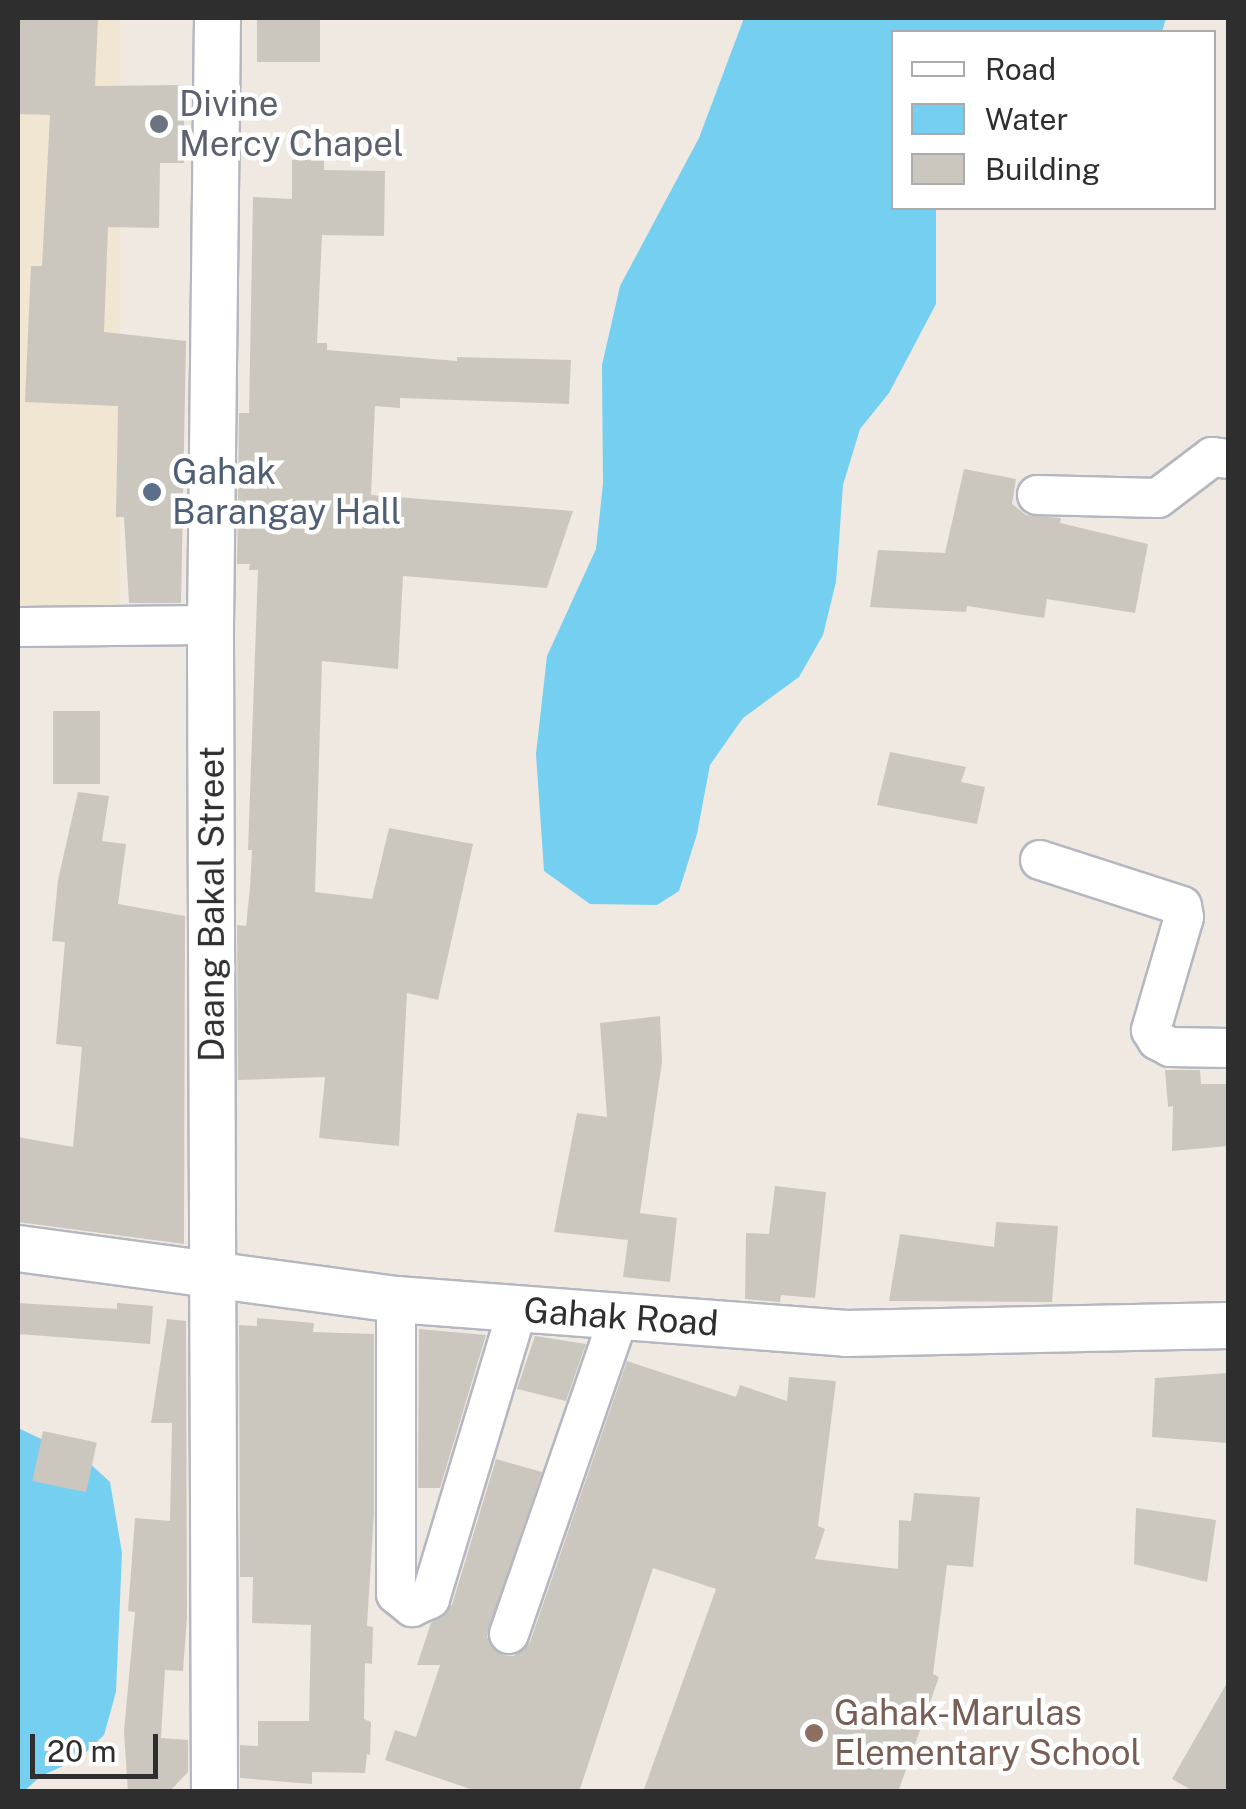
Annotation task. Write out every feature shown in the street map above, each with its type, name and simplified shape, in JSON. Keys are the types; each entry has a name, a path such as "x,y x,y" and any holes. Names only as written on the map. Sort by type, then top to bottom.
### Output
{"street":[{"name":"Daang Bakal Street","path":"214,1792 210,625 217,18"},
{"path":"1037,495 1158,498 1212,457 1228,459"},
{"path":"18,627 210,625"},
{"path":"1040,860 1182,906 1184,916 1152,1030 1158,1040 1170,1046 1228,1048"},
{"name":"Gahak Road","path":"18,1248 213,1278 396,1299 846,1333 1228,1325"},
{"path":"396,1299 396,1594 412,1608 430,1600 517,1310"},
{"path":"509,1634 619,1318"}],"shaded area":[{"path":"18,18 120,18 120,611 18,611"}],"water":[{"path":"744,18 1166,18 1163,30 891,30 891,210 936,210 936,304 889,393 860,429 843,485 836,582 823,635 799,677 743,718 710,765 697,834 679,891 657,905 590,904 544,871 536,754 547,656 596,549 603,484 602,365 620,286 699,138"},
{"path":"18,1428 86,1460 110,1482 122,1553 116,1692 104,1735 79,1759 41,1776 23,1792 18,1791"}],"building":[{"path":"18,18 98,19 95,86 184,85 184,163 160,163 159,228 108,227 104,332 186,341 181,603 129,603 124,517 116,517 118,406 25,402 31,266 42,266 50,115 18,114"},
{"path":"257,18 320,18 320,62 257,62"},
{"path":"292,160 324,160 324,170 385,171 384,236 322,235 317,343 327,343 327,350 457,361 457,357 571,360 569,404 400,398 400,408 375,406 371,495 573,511 547,588 403,576 398,669 322,661 315,892 372,899 389,828 473,844 438,1000 407,993 399,1146 319,1138 325,1077 238,1080 237,925 246,926 250,888 258,570 249,570 250,564 237,564 239,413 249,413 253,197 292,199"},
{"path":"964,469 1016,479 1012,504 1026,515 1061,518 1060,523 1148,544 1135,613 1047,599 1044,618 967,606 966,612 870,607 878,550 945,553"},
{"path":"53,711 100,711 100,784 53,784"},
{"path":"890,752 966,767 961,782 985,787 977,824 877,805"},
{"path":"78,792 109,796 102,841 126,844 118,904 185,916 184,1244 18,1222 18,1137 73,1147 82,1047 56,1044 65,942 52,941 58,880"},
{"path":"660,1016 662,1062 640,1213 677,1218 670,1282 623,1277 628,1240 554,1232 577,1113 607,1117 600,1023"},
{"path":"1165,1070 1200,1070 1201,1084 1228,1084 1228,1146 1172,1151 1173,1106 1168,1107"},
{"path":"775,1186 826,1192 815,1298 781,1295 780,1302 745,1299 746,1233 769,1234"},
{"path":"996,1222 1058,1226 1052,1302 889,1301 900,1234 994,1247"},
{"path":"18,1303 117,1309 117,1303 153,1306 150,1344 18,1334"},
{"path":"257,1318 314,1323 313,1332 374,1334 374,1513 367,1626 373,1627 372,1664 365,1663 364,1719 371,1722 370,1755 367,1754 365,1773 312,1772 312,1784 240,1778 240,1745 258,1746 258,1721 309,1721 311,1625 252,1623 253,1577 240,1577 239,1325 257,1326"},
{"path":"167,1319 186,1321 187,1617 183,1671 165,1670 161,1738 188,1740 188,1772 169,1792 128,1792 124,1731 135,1612 128,1611 135,1518 170,1521 172,1423 151,1423"},
{"path":"419,1329 486,1335 440,1488 418,1488"},
{"path":"535,1336 586,1344 566,1401 517,1389"},
{"path":"627,1361 736,1397 740,1385 787,1401 789,1377 836,1381 818,1526 825,1529 815,1559 898,1569 899,1520 911,1521 914,1493 980,1497 973,1567 947,1565 933,1674 939,1677 898,1792 643,1792 716,1589 653,1568 579,1792 479,1792 385,1760 395,1730 416,1737 440,1665 417,1665 431,1623 452,1605 496,1459 542,1472 487,1637 503,1655 514,1656 530,1642"},
{"path":"1228,1373 1228,1443 1152,1437 1155,1378"},
{"path":"43,1431 97,1442 86,1492 32,1481"},
{"path":"1136,1508 1216,1520 1207,1582 1134,1564"},
{"path":"1228,1681 1228,1792 1195,1792 1172,1779"}],"place":[{"name":"Divine Mercy Chapel","path":"159,124"},
{"name":"Gahak Barangay Hall","path":"152,492"},
{"name":"Gahak-Marulas Elementary School","path":"814,1733"}]}
